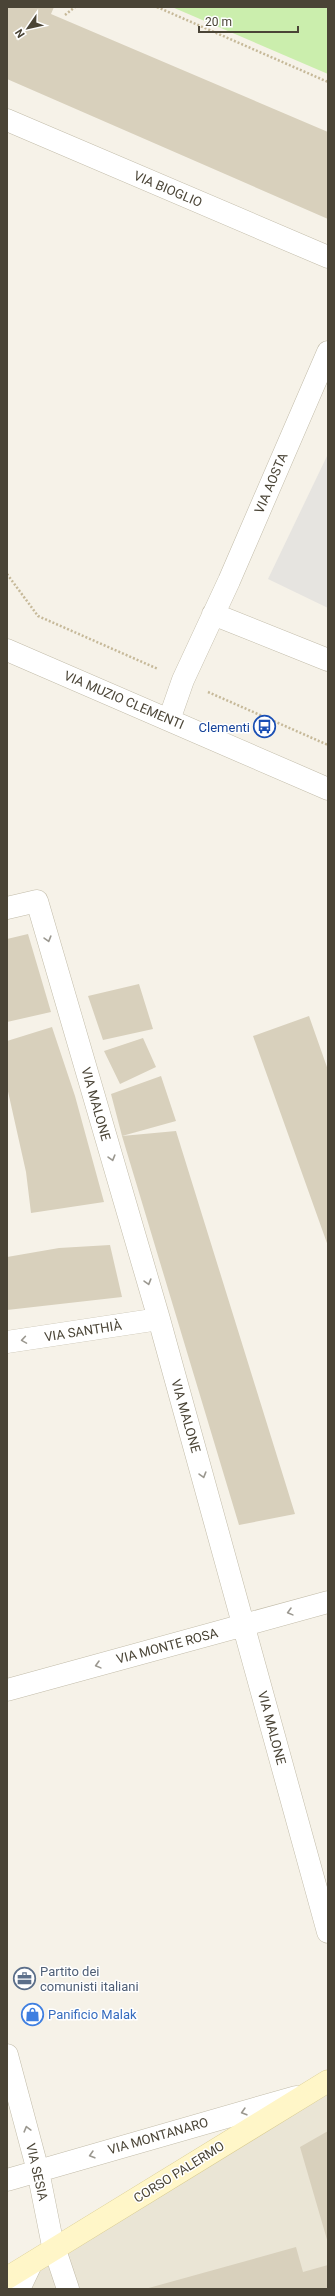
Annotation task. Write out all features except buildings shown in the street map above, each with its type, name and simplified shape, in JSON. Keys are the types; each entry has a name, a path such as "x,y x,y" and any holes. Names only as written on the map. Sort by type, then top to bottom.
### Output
{"main road":[{"name":"CORSO PALERMO","path":"7,2278 328,2081"}],"street":[{"name":"VIA BIOGLIO","path":"7,120 328,257"},
{"name":"VIA AOSTA","path":"169,720 183,680 328,352"},
{"path":"213,614 328,660"},
{"name":"VIA MUZIO CLEMENTI","path":"7,650 328,789"},
{"name":"VIA MALONE","path":"7,908 37,901 159,1319 328,1932"},
{"name":"VIA SANTHIÀ","path":"7,1342 159,1319"},
{"name":"VIA MONTE ROSA","path":"7,1690 328,1602"},
{"name":"VIA SESIA","path":"7,2055 38,2171 54,2249 68,2289"},
{"name":"VIA MONTANARO","path":"7,2180 309,2093"},
{"path":"19,2289 30,2264"}],"path":[{"path":"65,15 75,7"},
{"path":"157,7 328,82"}],"shaded area":[{"path":"328,454 328,608 268,579"},
{"path":"328,2085 328,2289 7,2289 7,2283"}],"green space":[{"path":"172,7 328,7 328,74"}],"place":[{"name":"Clementi","path":"265,727"},
{"name":"Partito dei comunisti italiani","path":"25,1978"},
{"name":"Panificio Malak","path":"33,2014"}]}
